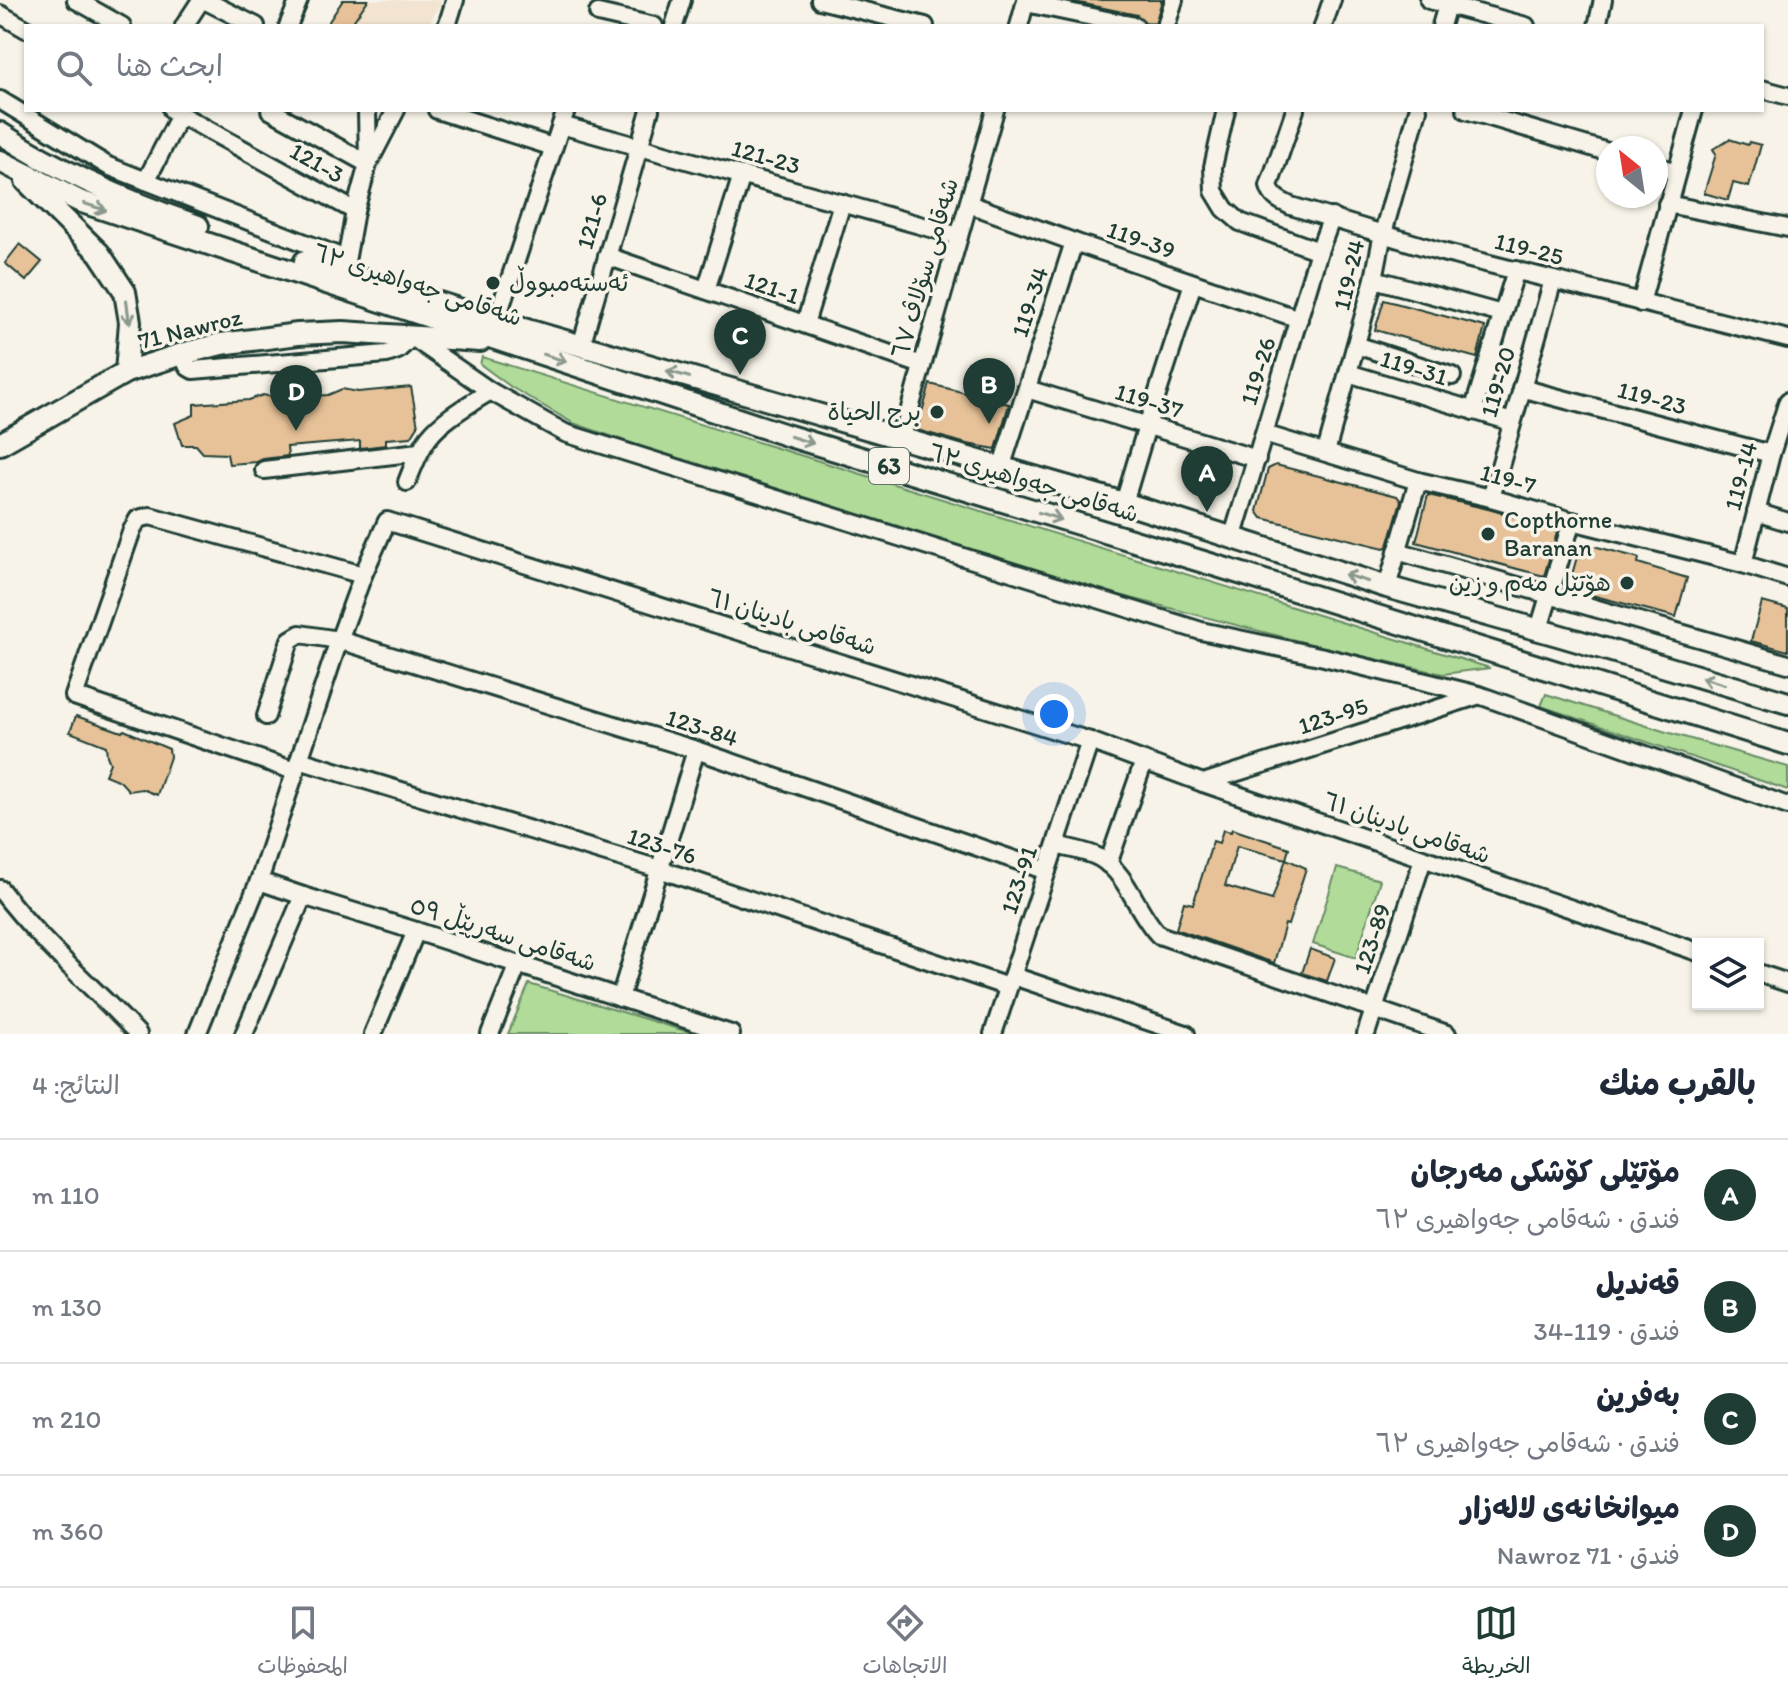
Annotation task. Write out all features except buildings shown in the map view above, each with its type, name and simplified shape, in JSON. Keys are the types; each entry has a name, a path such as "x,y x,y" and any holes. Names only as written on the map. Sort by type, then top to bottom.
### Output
{"main road":[{"name":"شەقامی جەواهیری ٦٣","path":"0,133 30,152 143,207 345,266 509,343 789,436 1788,744"},
{"name":"شەقامی جەواهیری ٦٣","path":"6,164 79,201 427,307 496,321 1124,503 1387,587 1788,703"},
{"path":"6,164 99,253 125,292 130,322 126,372"},
{"name":"71 Nawroz","path":"0,444 126,372 233,342 343,332 509,343"}],"street":[{"path":"76,0 118,24"},
{"path":"185,24 203,0 252,24"},
{"path":"289,24 299,0"},
{"path":"450,24 455,0"},
{"path":"675,24 682,0"},
{"path":"820,0 917,24"},
{"path":"1167,24 1174,0"},
{"path":"1324,24 1332,0"},
{"path":"1429,0 1447,5 1478,6 1521,24"},
{"path":"1597,24 1603,0"},
{"path":"1020,24 1026,1 1126,24"},
{"path":"1442,24 1447,5"},
{"path":"598,13 645,24"},
{"path":"0,14 24,28"},
{"path":"1764,90 1788,96"},
{"path":"0,100 108,166 345,266 368,164 395,112"},
{"path":"146,181 176,112"},
{"name":"121-3","path":"176,112 355,211"},
{"path":"274,112 368,164"},
{"path":"367,112 368,164"},
{"path":"443,112 553,147"},
{"name":"121-6","path":"581,346 649,112"},
{"name":"شەقامی سۆلاڤ ٦٧","path":"901,440 969,204 992,112"},
{"path":"1226,112 1213,167 1214,191 1225,209 1240,222 1319,251"},
{"name":"119-25","path":"1294,112 1269,186 1277,199 1291,206 1442,252 1788,339"},
{"name":"119-24","path":"1326,452 1417,112"},
{"path":"1473,112 1596,148"},
{"path":"1668,200 1693,112"},
{"path":"496,321 563,117"},
{"name":"121-23","path":"563,117 639,146 959,236"},
{"path":"1668,170 1676,172"},
{"path":"706,290 742,175"},
{"path":"805,324 842,203"},
{"name":"119-39","path":"969,204 1299,319"},
{"path":"1668,204 1788,228"},
{"path":"1641,303 1666,208"},
{"name":"119-26","path":"1232,539 1332,217"},
{"name":"119-34","path":"1001,468 1074,242"},
{"name":"121-1","path":"607,256 922,365"},
{"path":"1473,411 1516,270"},
{"path":"1374,279 1502,314"},
{"name":"119-20","path":"1491,498 1553,280"},
{"path":"1124,503 1193,283"},
{"path":"412,337 490,391 565,433 1201,631 1479,695 1788,806"},
{"path":"1356,345 1452,376"},
{"name":"119-31","path":"1348,373 1512,422"},
{"name":"119-23","path":"1521,388 1771,454"},
{"name":"119-37","path":"1027,389 1257,459"},
{"path":"407,482 419,452 431,435 490,391"},
{"name":"119-14","path":"1743,564 1771,454 1787,407"},
{"name":"119-7","path":"1264,434 1418,481 1788,578"},
{"path":"264,470 419,452"},
{"path":"1387,587 1418,481"},
{"path":"1756,512 1788,522"},
{"name":"123-76","path":"363,575 150,516 138,519 74,696 297,766 659,869 1186,1034"},
{"name":"شەقامی بادینان ٦١","path":"197,1034 259,881 339,640 387,521 1090,741 1203,783 1692,950"},
{"path":"1539,629 1572,521"},
{"path":"1397,551 1788,664"},
{"name":"123-84","path":"266,716 290,640 300,634 339,640 696,750 1047,871"},
{"name":"123-95","path":"1203,783 1479,695"},
{"name":"123-91","path":"993,1034 1090,741"},
{"path":"620,998 696,750"},
{"path":"1108,864 1144,761"},
{"path":"1056,845 1098,857 1108,864 1159,935 1447,1034"},
{"name":"123-89","path":"1366,1034 1423,859"},
{"name":"شەقامی سەرپێڵ ٥٩","path":"259,881 731,1034"},
{"path":"0,889 47,943 138,1034"},
{"path":"244,1034 303,896"},
{"path":"373,1034 416,931"},
{"path":"490,1034 518,964"},
{"path":"1764,975 1788,983"}],"shaded area":[{"path":"343,0 442,0 429,24 327,24"}],"green space":[{"path":"482,357 1490,668 1443,674 1330,649 1088,587 802,502 573,423 511,387 480,364"},
{"path":"1546,694 1788,767 1788,790 1541,706"},
{"path":"1337,868 1380,880 1356,958 1313,944"},
{"path":"529,984 695,1034 508,1034"}],"place":[{"name":"ئەستەمبووڵ","path":"493,283"},
{"name":"بەفرین","path":"740,375"},
{"name":"برج الحياة","path":"937,412"},
{"name":"قەندیل","path":"989,424"},
{"name":"میوانخانەی لالەزار","path":"296,431"},
{"name":"مۆتێلی کۆشکی مەرجان","path":"1207,512"},
{"name":"Copthorne Baranan","path":"1488,534"},
{"name":"هۆتێل مەم و زین","path":"1627,583"}]}
